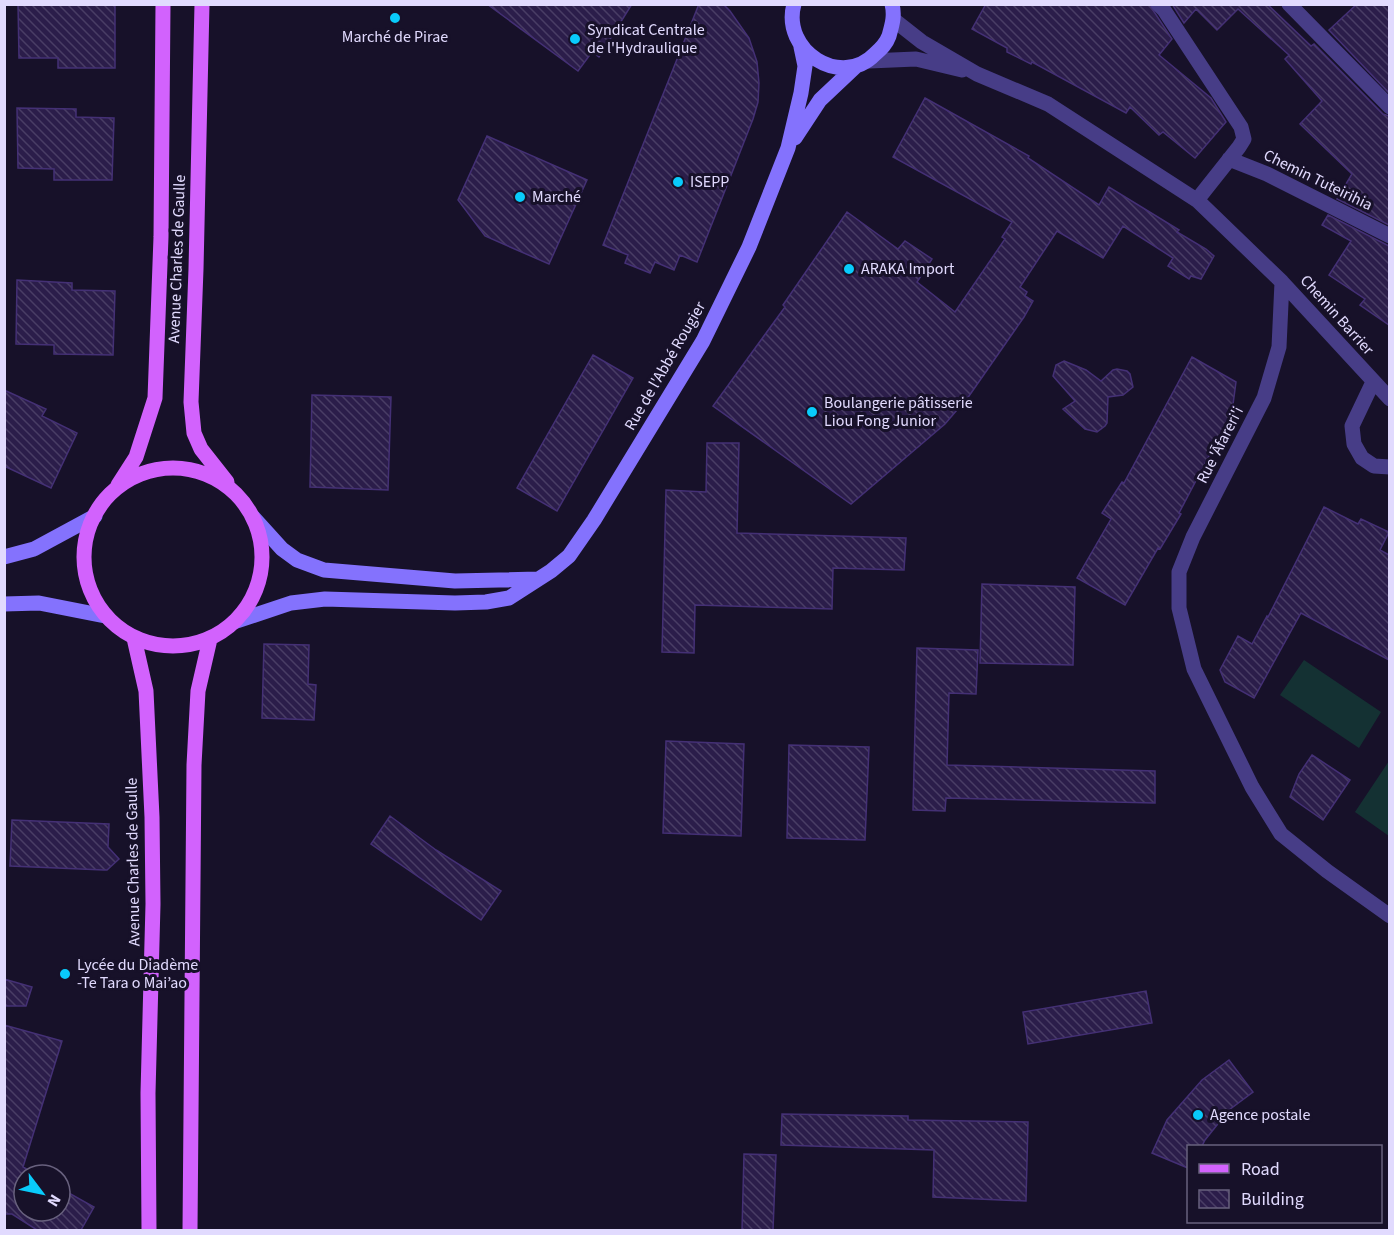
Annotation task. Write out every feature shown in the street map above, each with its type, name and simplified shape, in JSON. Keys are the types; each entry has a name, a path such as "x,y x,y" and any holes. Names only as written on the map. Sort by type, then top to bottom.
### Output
{"main road":[{"name":"Avenue Charles de Gaulle","path":"114,491 136,457 155,398 161,237 163,4"},
{"name":"Avenue Charles de Gaulle","path":"202,4 191,402 194,433 201,449 240,498"},
{"path":"780,4 801,47 816,61 835,68 862,64"},
{"path":"794,4 792,13 794,33"},
{"path":"892,4 894,20"},
{"name":"Rue de l'Abbé Rougier","path":"788,148 820,100 886,44 894,20"},
{"name":"Rue de l'Abbé Rougier","path":"234,622 291,603 325,599 486,602 509,598 569,556 594,520 703,341 749,247 788,148 805,66 801,47"},
{"path":"253,517 260,536 262,554 261,573 256,591 247,608 234,622 210,639 180,647 156,645 134,638 123,632 105,616 91,594 84,568 85,541 94,516 114,491 133,478 156,470 179,468 213,477 232,490 282,549 297,560 324,570 455,581 538,579"},
{"path":"4,557 34,549 94,516"},
{"path":"4,604 39,603 105,616"},
{"name":"Avenue Charles de Gaulle","path":"134,638 146,691 152,817 153,904 148,1093 149,1230"},
{"path":"190,1230 194,765 198,691 210,639"}],"street":[{"path":"1289,4 1389,107"},
{"path":"1161,7 1241,127 1243,142 1197,200"},
{"path":"894,20 922,42 977,74 1048,104 1197,200 1282,282"},
{"path":"862,64 915,59 977,74"},
{"name":"Chemin Tuteirihia","path":"1229,159 1268,174 1389,236"},
{"name":"Chemin Barrier","path":"1282,282 1389,399"},
{"name":"Rue 'Āfareri'i","path":"1282,282 1279,347 1264,398 1193,537 1179,572 1179,608 1194,669 1252,787 1281,834 1389,916"},
{"path":"1373,382 1352,426 1354,444 1362,458 1374,466 1389,467"}],"green space":[{"path":"1304,660 1381,712 1359,748 1280,695"},
{"path":"1389,761 1389,836 1355,812"}],"building":[{"path":"18,4 115,4 115,68 58,68 58,58 19,58"},
{"name":"Syndicat Centrale de l'Hydraulique","path":"487,4 632,4 599,57 592,52 578,71"},
{"name":"ISEPP","path":"699,4 723,4 749,38 757,62 758,102 697,262 680,255 674,270 655,262 650,273 625,263 628,255 603,245"},
{"path":"986,4 1149,4 1172,39 1159,55 1211,98 1226,122 1195,158 1163,132 1159,135 1130,107 1126,113 1032,62 1031,64 1007,52 1007,48 972,29"},
{"path":"1172,4 1267,4 1311,46 1314,44 1383,114 1389,116 1389,225 1337,199 1352,174 1300,124 1322,101 1285,59 1289,55 1238,9 1217,30 1196,9 1184,23"},
{"path":"1357,4 1389,4 1389,93 1329,30"},
{"path":"925,98 1029,156 1028,158 1099,205 1109,187 1179,230 1177,232 1214,256 1201,279 1191,276 1189,279 1168,266 1173,258 1123,226 1103,258 1057,231 1020,287 1027,292 1025,296 1033,301 969,396 945,424 851,504 713,406 785,307 783,305 847,212 898,249 905,241 932,259 917,282 955,312 1005,239 1002,237 1012,222 893,157"},
{"path":"17,108 76,109 76,117 114,118 112,180 54,180 54,169 18,168"},
{"path":"487,136 587,180 549,264 485,236 458,200"},
{"path":"1328,215 1389,246 1389,325 1360,305 1365,299 1329,275 1351,241 1322,225"},
{"path":"17,280 72,283 72,290 115,291 113,355 54,354 54,345 16,344"},
{"path":"593,355 633,378 557,511 517,488"},
{"path":"1192,357 1236,382 1232,412 1179,513 1181,514 1125,605 1077,578 1111,519 1102,513 1122,482 1124,483"},
{"path":"1064,361 1086,370 1101,381 1117,369 1130,374 1133,387 1123,395 1108,397 1107,423 1097,432 1085,429 1063,409 1075,401 1053,376 1056,365"},
{"path":"4,390 46,409 42,416 77,433 51,488 4,466"},
{"path":"312,395 391,397 388,490 310,487"},
{"path":"707,443 739,443 737,533 906,538 904,570 833,568 832,609 695,605 694,653 662,652 666,490 706,492"},
{"path":"1324,507 1358,524 1361,519 1389,532 1380,550 1389,555 1389,660 1301,613 1254,698 1225,682 1220,670 1238,636 1252,644"},
{"path":"982,584 1075,587 1073,665 980,663"},
{"path":"264,644 309,645 308,684 316,685 314,720 262,718"},
{"path":"917,648 978,650 976,694 949,693 947,765 1155,771 1155,803 946,798 945,811 913,810"},
{"path":"666,741 744,744 741,836 663,833"},
{"path":"789,745 869,747 865,840 787,838"},
{"path":"1312,755 1350,780 1323,820 1290,797 1299,774"},
{"path":"390,816 436,850 501,891 481,920 371,844"},
{"path":"12,820 109,824 108,847 119,859 107,870 10,866"},
{"path":"4,979 32,987 26,1006 4,1006"},
{"path":"1146,991 1152,1023 1028,1044 1023,1012"},
{"path":"4,1025 62,1041 24,1163 12,1163 12,1214 4,1214"},
{"name":"Agence postale","path":"1229,1060 1253,1092 1229,1110 1202,1145 1187,1145 1187,1168 1152,1153 1167,1120 1202,1080"},
{"path":"782,1114 908,1116 908,1120 1028,1122 1026,1201 933,1197 934,1150 781,1145"},
{"path":"744,1154 776,1155 773,1230 742,1230"},
{"path":"72,1195 94,1207 81,1230 37,1230 26,1223 72,1223"}],"place":[{"name":"Marché de Pirae","path":"395,18"},
{"name":"Syndicat Centrale de l'Hydraulique","path":"575,39"},
{"name":"ISEPP","path":"678,182"},
{"name":"Marché","path":"520,197"},
{"name":"ARAKA Import","path":"849,269"},
{"name":"Boulangerie pâtisserie Liou Fong Junior","path":"812,412"},
{"name":"Lycée du Diadème -Te Tara o Mai’ao","path":"65,974"},
{"name":"Agence postale","path":"1198,1115"}]}
